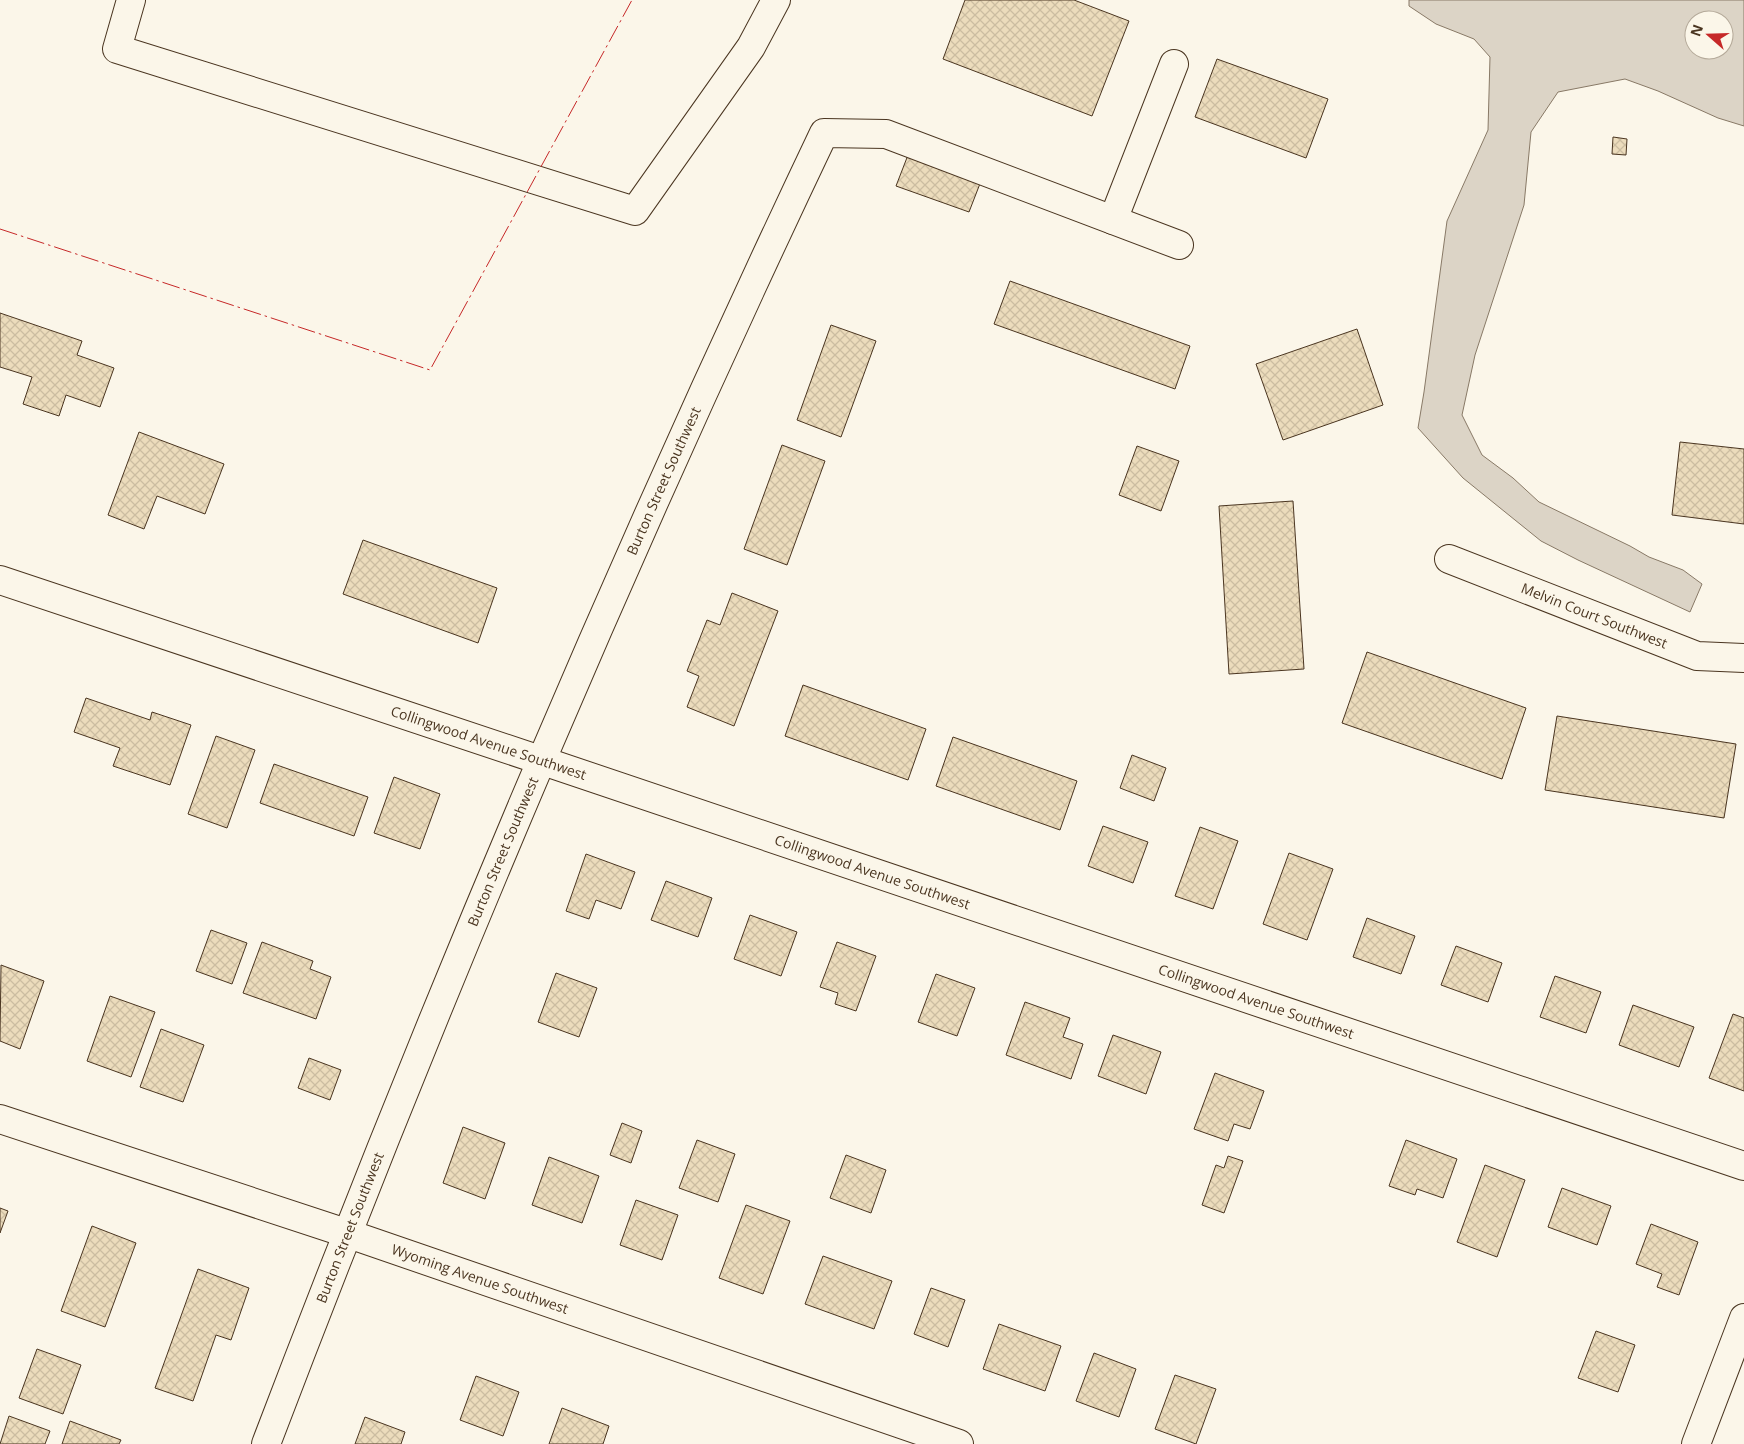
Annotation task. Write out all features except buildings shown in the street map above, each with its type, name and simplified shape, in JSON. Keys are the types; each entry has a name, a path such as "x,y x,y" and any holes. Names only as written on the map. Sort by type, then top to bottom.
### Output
{"street":[{"path":"131,0 117,49 635,211 751,47 776,0"},
{"path":"1174,64 1114,220 1179,245"},
{"name":"Burton Street Southwest","path":"266,1444 346,1233 540,760 743,304 824,133 886,134 1114,220"},
{"name":"Melvin Court Southwest","path":"1449,559 1698,656 1744,658"},
{"name":"Collingwood Avenue Southwest","path":"0,580 1744,1166"},
{"name":"Wyoming Avenue Southwest","path":"0,1119 346,1233 959,1444"},
{"path":"1696,1444 1744,1318"}],"shaded area":[{"path":"1409,0 1744,0 1744,126 1718,118 1658,91 1625,79 1558,92 1531,132 1524,205 1475,355 1462,415 1482,455 1513,478 1539,502 1649,557 1683,570 1702,584 1690,612 1541,541 1463,478 1418,428 1447,221 1488,130 1490,57 1474,39 1436,24 1409,6"}],"power":[{"path":"0,229 430,370 632,0"}]}
